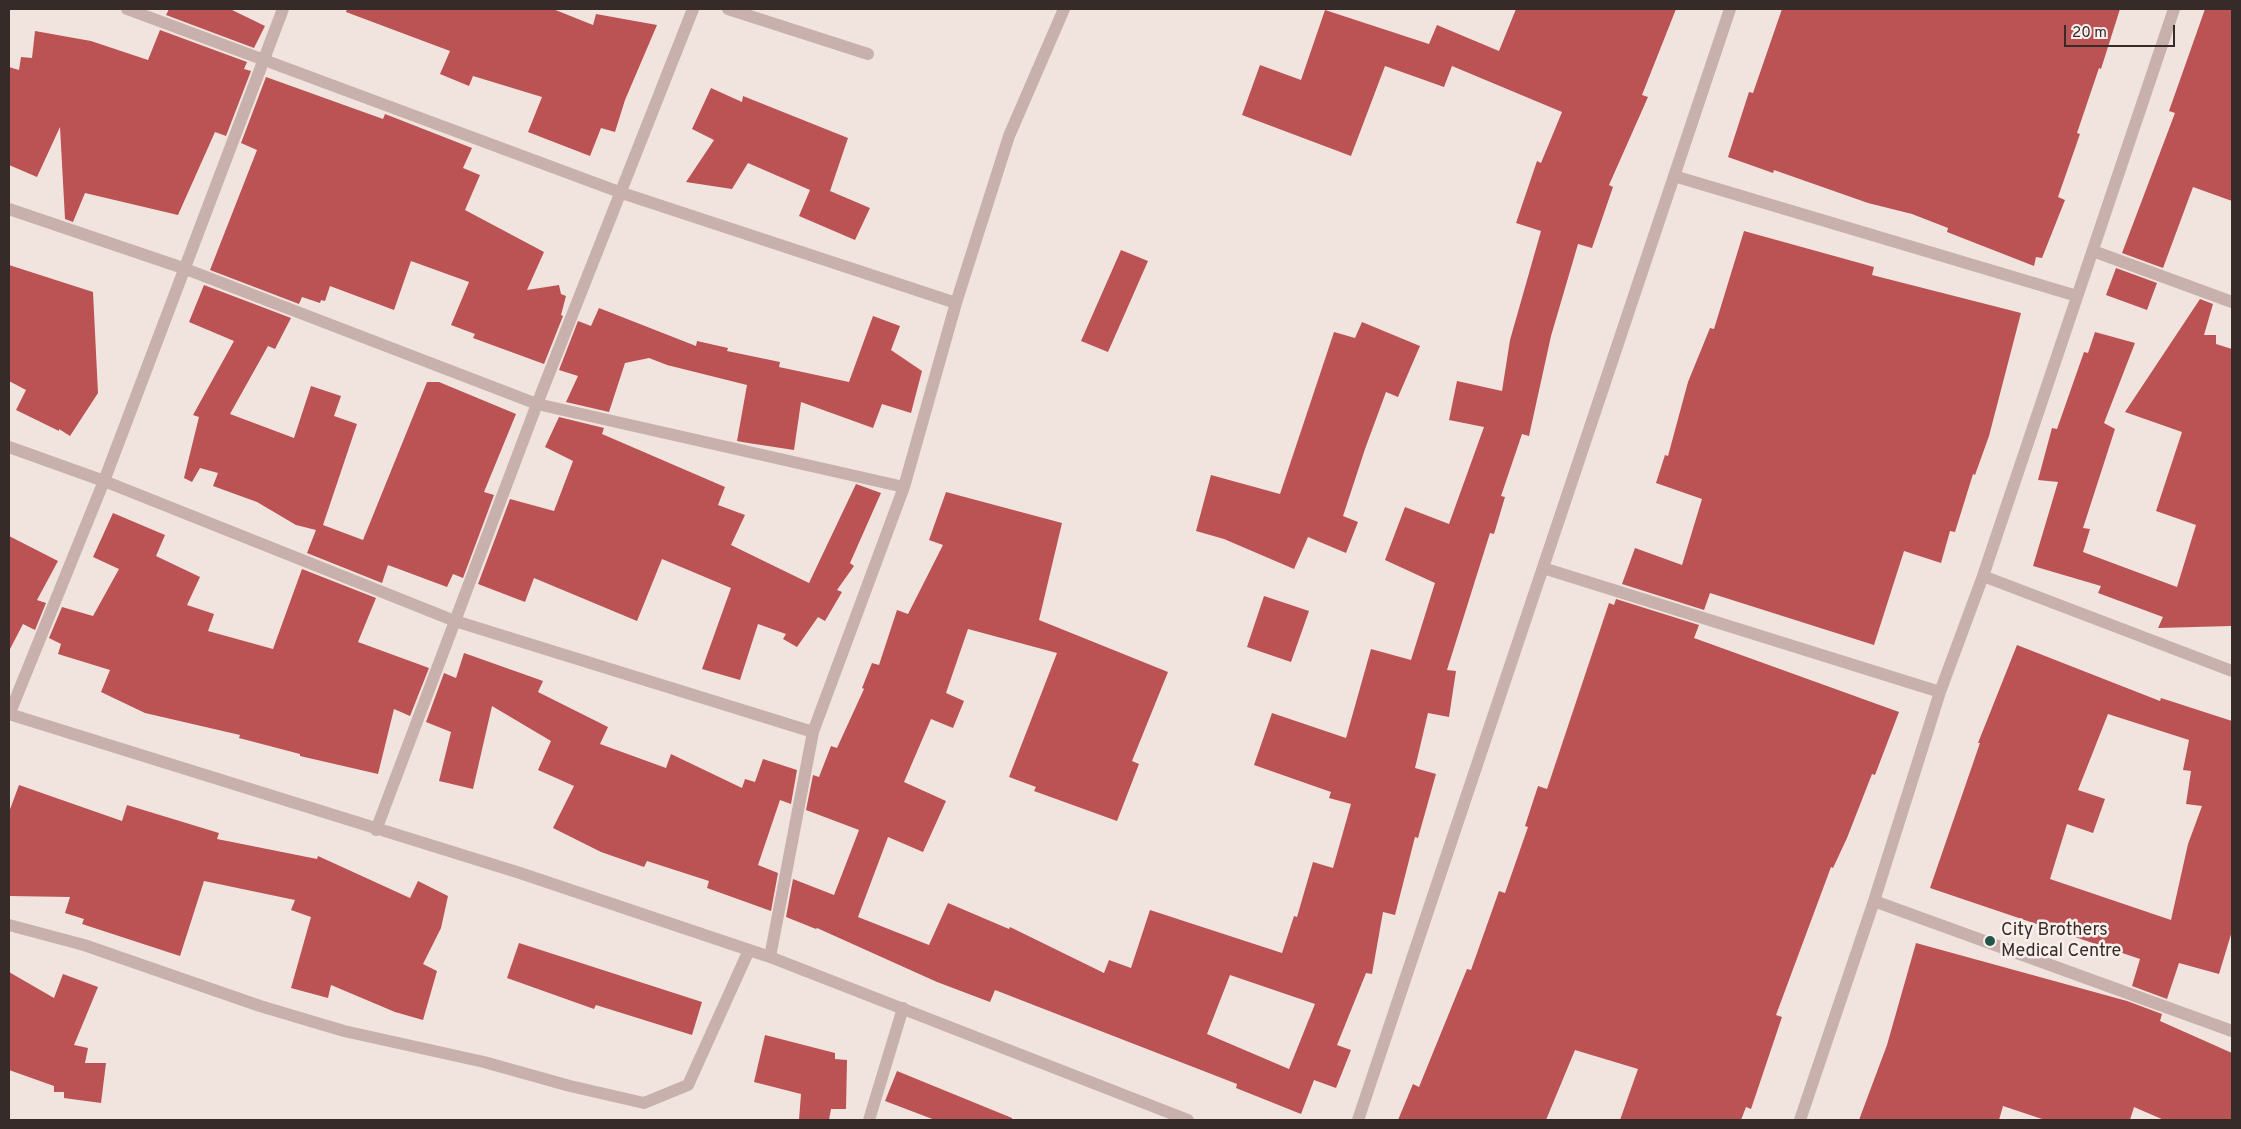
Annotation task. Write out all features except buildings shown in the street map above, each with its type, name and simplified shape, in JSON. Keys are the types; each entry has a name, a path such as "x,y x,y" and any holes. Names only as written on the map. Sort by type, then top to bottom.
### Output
{"street":[{"path":"127,9 622,193 956,303"},
{"path":"283,9 104,481 9,714 376,830 520,873 770,956 1188,1120"},
{"path":"376,830 537,404 622,193 693,9"},
{"path":"728,9 868,54"},
{"path":"770,956 813,732 904,488 956,303 1010,136 1064,9"},
{"path":"1358,1120 1730,9"},
{"path":"1800,1120 1874,901 1940,692 1983,576 2174,9"},
{"path":"1674,176 2077,296"},
{"path":"9,209 184,268 537,404 904,488"},
{"path":"2093,251 2232,302"},
{"path":"9,447 104,481 455,621 813,732"},
{"path":"1543,568 1940,692"},
{"path":"1983,576 2232,671"},
{"path":"1874,901 2232,1031"},
{"path":"9,925 84,946 260,1006 344,1031 405,1043 570,1086 644,1103 688,1085 749,950"},
{"path":"869,1120 902,1008"}],"place":[{"name":"City Brothers Medical Centre","path":"1990,941"}]}
